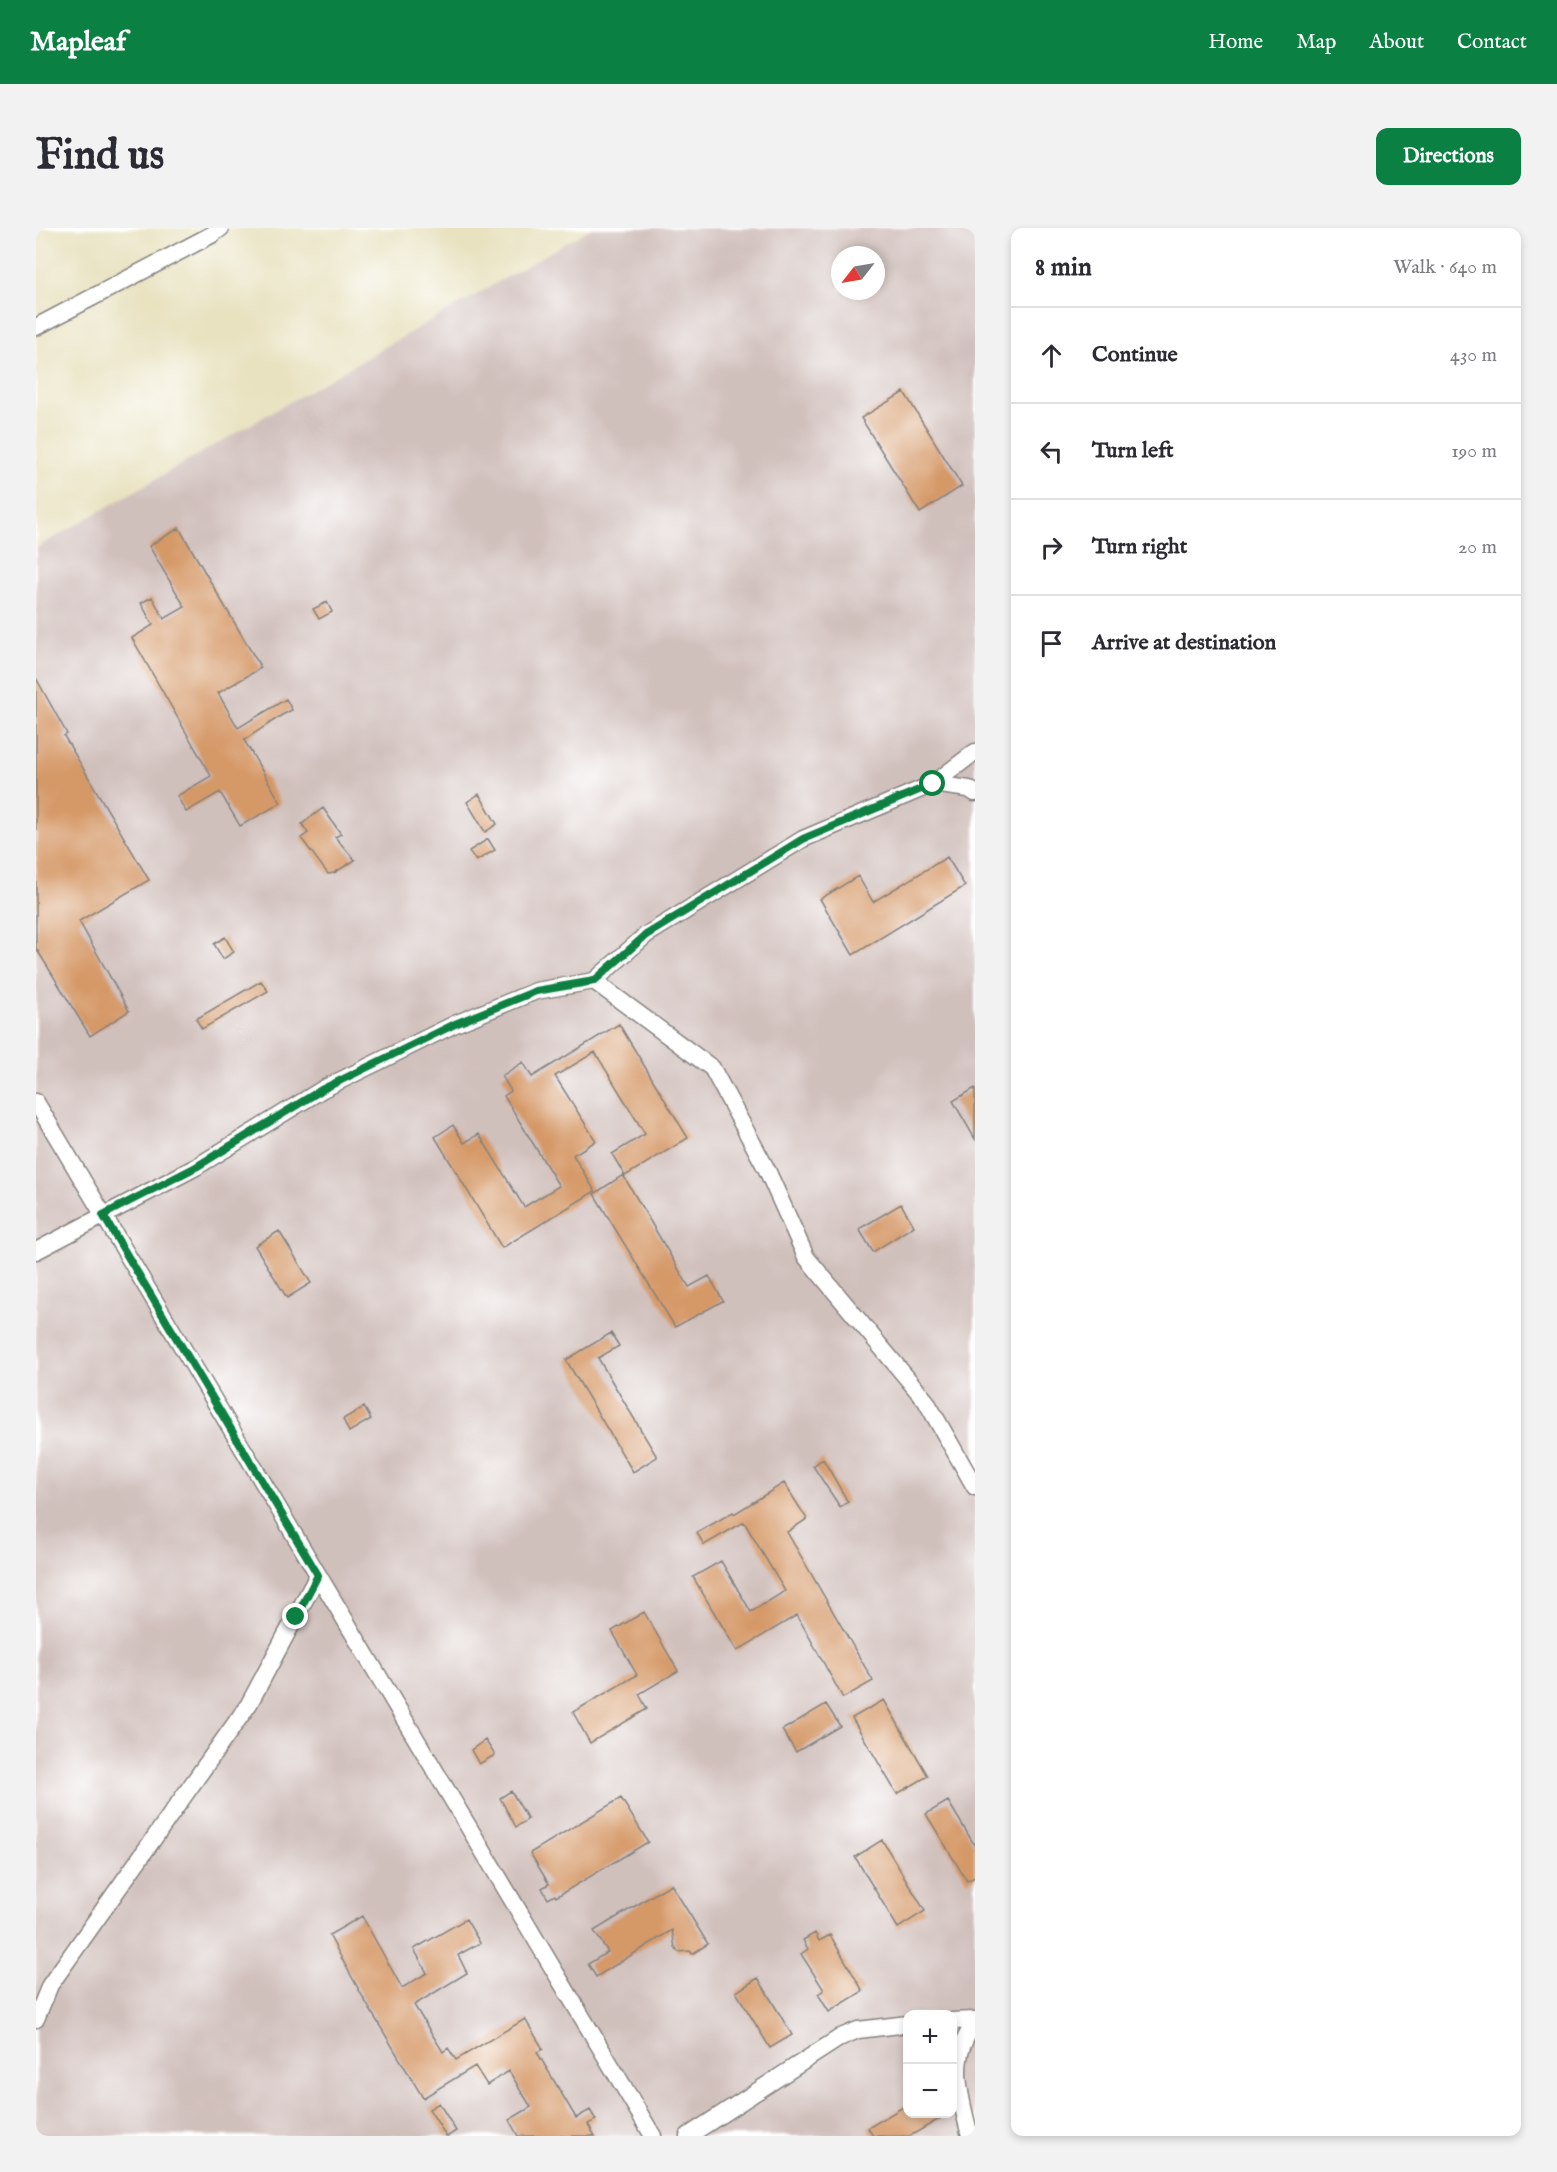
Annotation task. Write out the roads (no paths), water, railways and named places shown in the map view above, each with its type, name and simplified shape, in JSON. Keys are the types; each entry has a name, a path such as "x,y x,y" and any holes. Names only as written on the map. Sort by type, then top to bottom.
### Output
{"street":[{"path":"36,327 221,228"},
{"path":"36,1251 196,1167 323,1089 455,1024 536,991 594,981 646,935 803,839 933,784 975,752"},
{"path":"933,784 969,789 975,793"},
{"path":"594,981 712,1068 767,1170 806,1257 926,1401 975,1487"},
{"path":"36,1102 653,2136"},
{"path":"36,2019 50,1985 249,1704 318,1575"},
{"path":"957,2021 975,2020"},
{"path":"970,2136 958,2088 957,2068 961,2048 975,2024"},
{"path":"688,2136 841,2037 858,2030 903,2025"}]}
